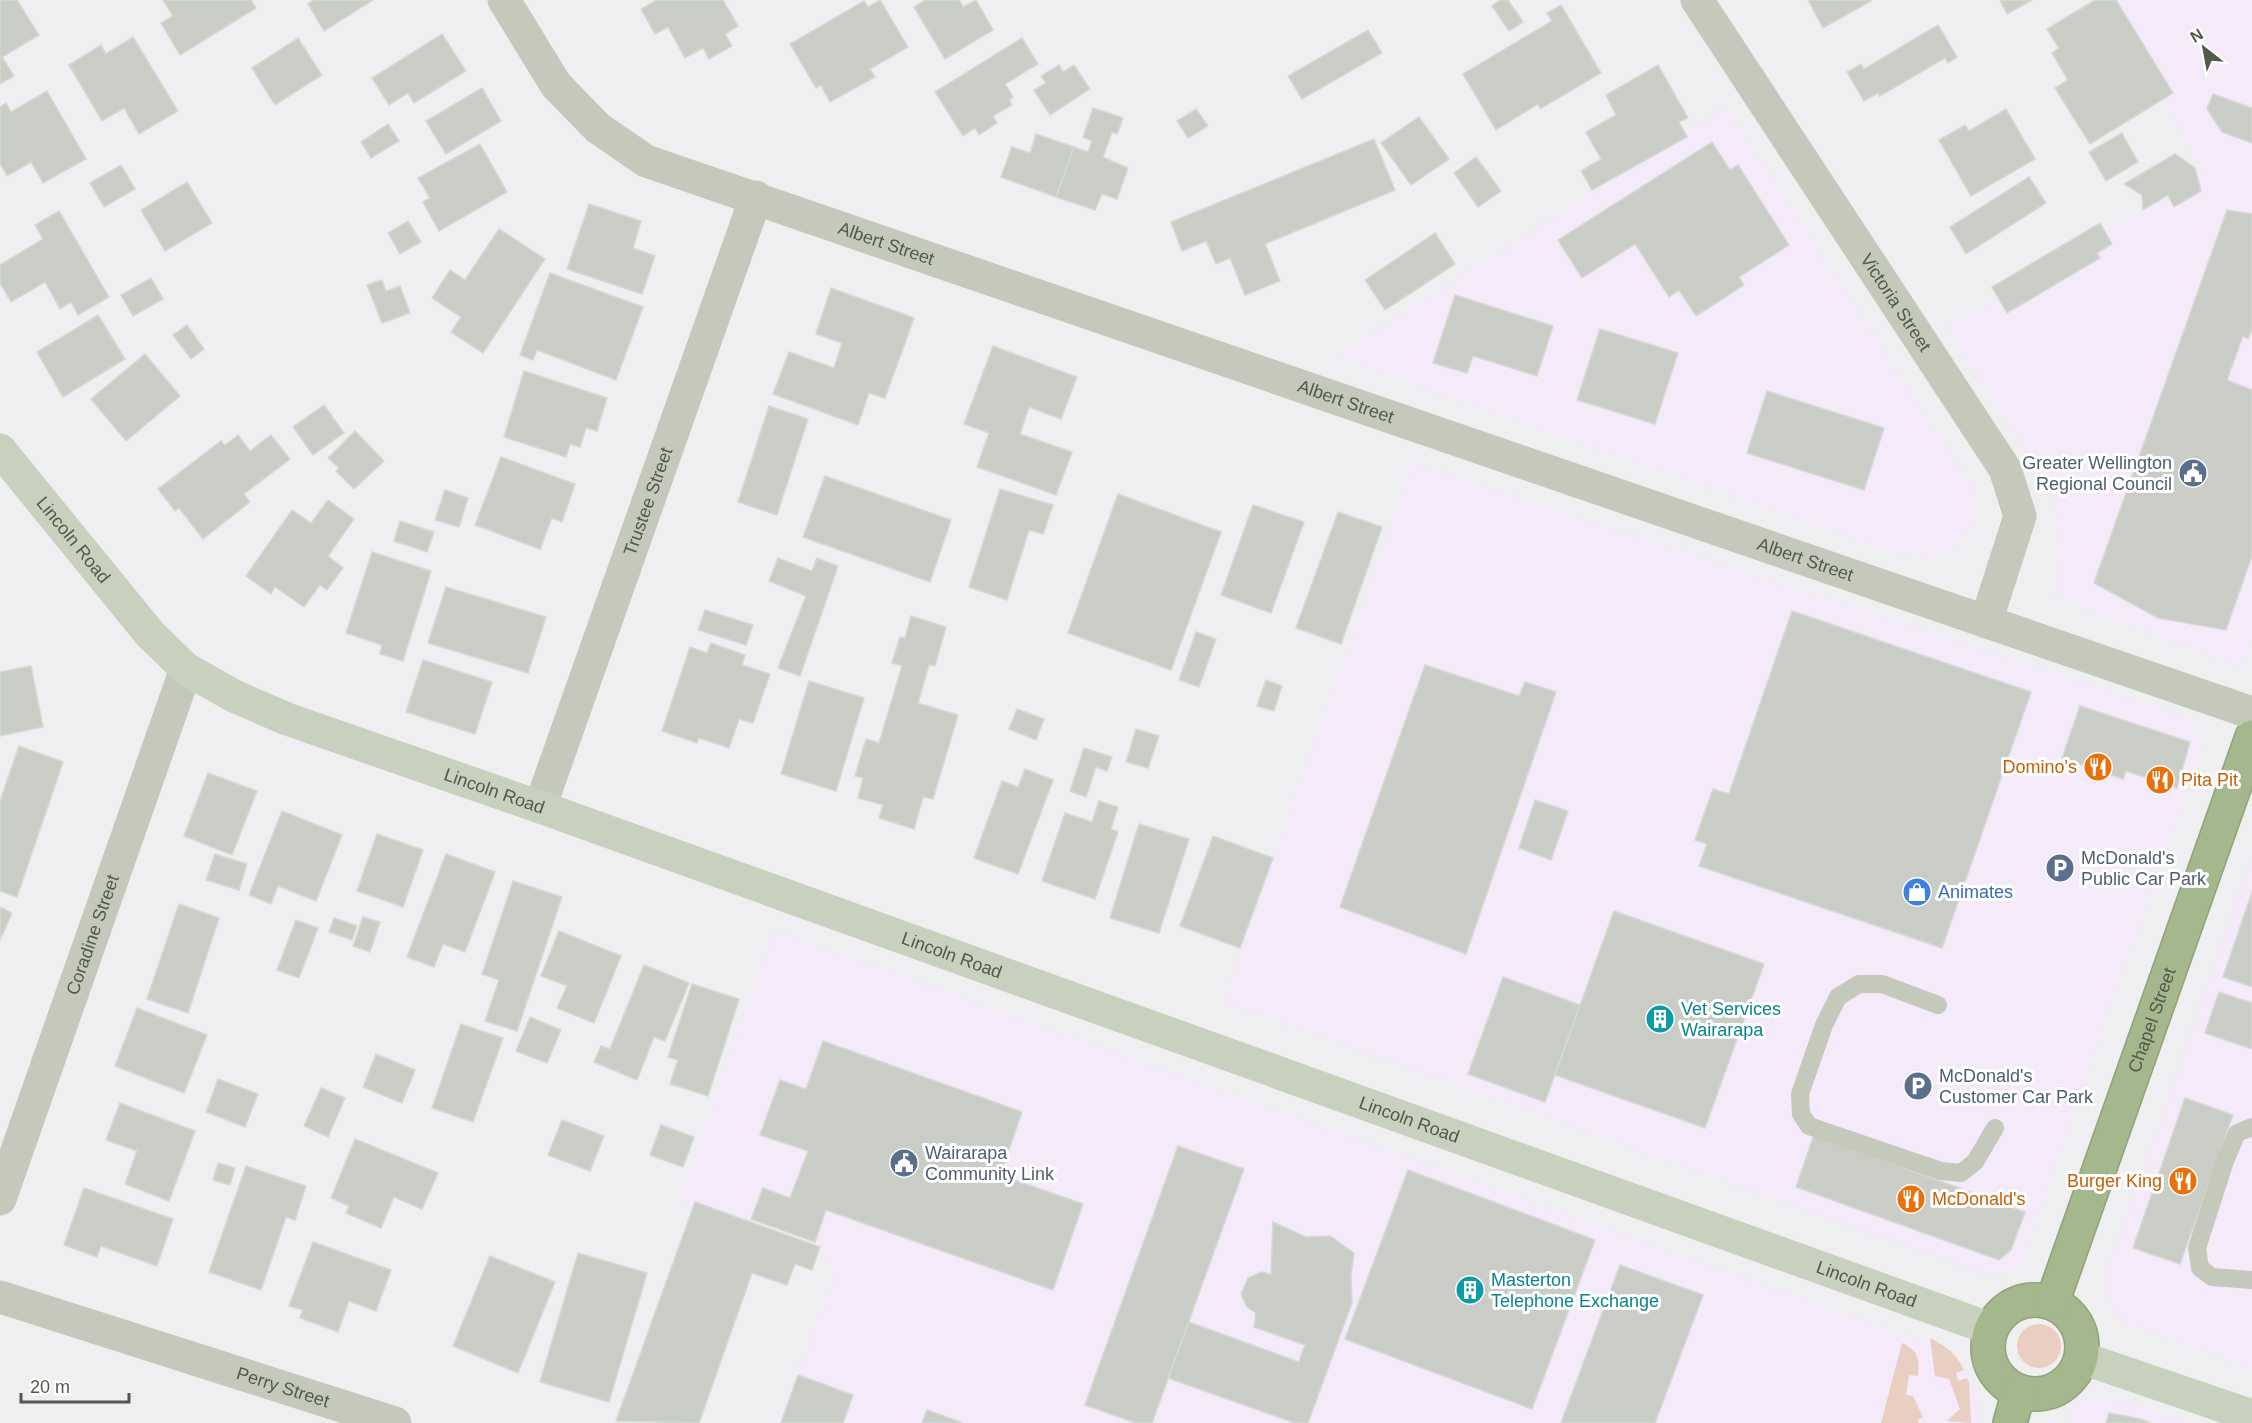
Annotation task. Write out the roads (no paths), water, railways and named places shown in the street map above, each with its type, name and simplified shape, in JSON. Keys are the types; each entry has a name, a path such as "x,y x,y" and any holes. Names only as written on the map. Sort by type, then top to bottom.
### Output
{"highway":[{"name":"Chapel Street","path":"2052,1303 2252,737"},
{"path":"2030,1300 2052,1303 2061,1306 2074,1319 2082,1340 2082,1358 2074,1375 2059,1389 2045,1394 2029,1395 2010,1388 1995,1373 1988,1351 1991,1329 2002,1314 2017,1303 2030,1300"},
{"path":"2010,1423 2019,1391"}],"street":[{"name":"Albert Street","path":"504,0 556,86 598,128 646,161 2252,713"},
{"name":"Victoria Street","path":"1697,0 2005,469 2020,516 1986,622"},
{"name":"Trustee Street","path":"540,807 756,197"},
{"name":"Lincoln Road","path":"0,450 150,634 186,669 234,696 287,719 540,807 1991,1329"},
{"name":"Coradine Street","path":"0,1199 186,669"},
{"name":"Perry Street","path":"0,1297 395,1423"},
{"path":"2082,1358 2252,1416"}],"lane":[{"path":"1938,1005 1882,984 1859,984 1838,997 1824,1025 1800,1094 1801,1114 1809,1125 1941,1171 1961,1173 1975,1162 1995,1128"},
{"path":"2252,1127 2237,1133 2225,1161 2197,1248 2200,1268 2212,1277 2252,1280"}],"place":[{"name":"Greater Wellington Regional Council","path":"2193,473"},
{"name":"Domino's","path":"2098,767"},
{"name":"Pita Pit","path":"2160,780"},
{"name":"McDonald's Public Car Park","path":"2060,868"},
{"name":"Animates","path":"1917,892"},
{"name":"Vet Services Wairarapa","path":"1660,1019"},
{"name":"McDonald's Customer Car Park","path":"1918,1086"},
{"name":"Wairarapa Community Link","path":"904,1163"},
{"name":"Burger King","path":"2183,1181"},
{"name":"McDonald's","path":"1911,1199"},
{"name":"Masterton Telephone Exchange","path":"1470,1290"}]}
